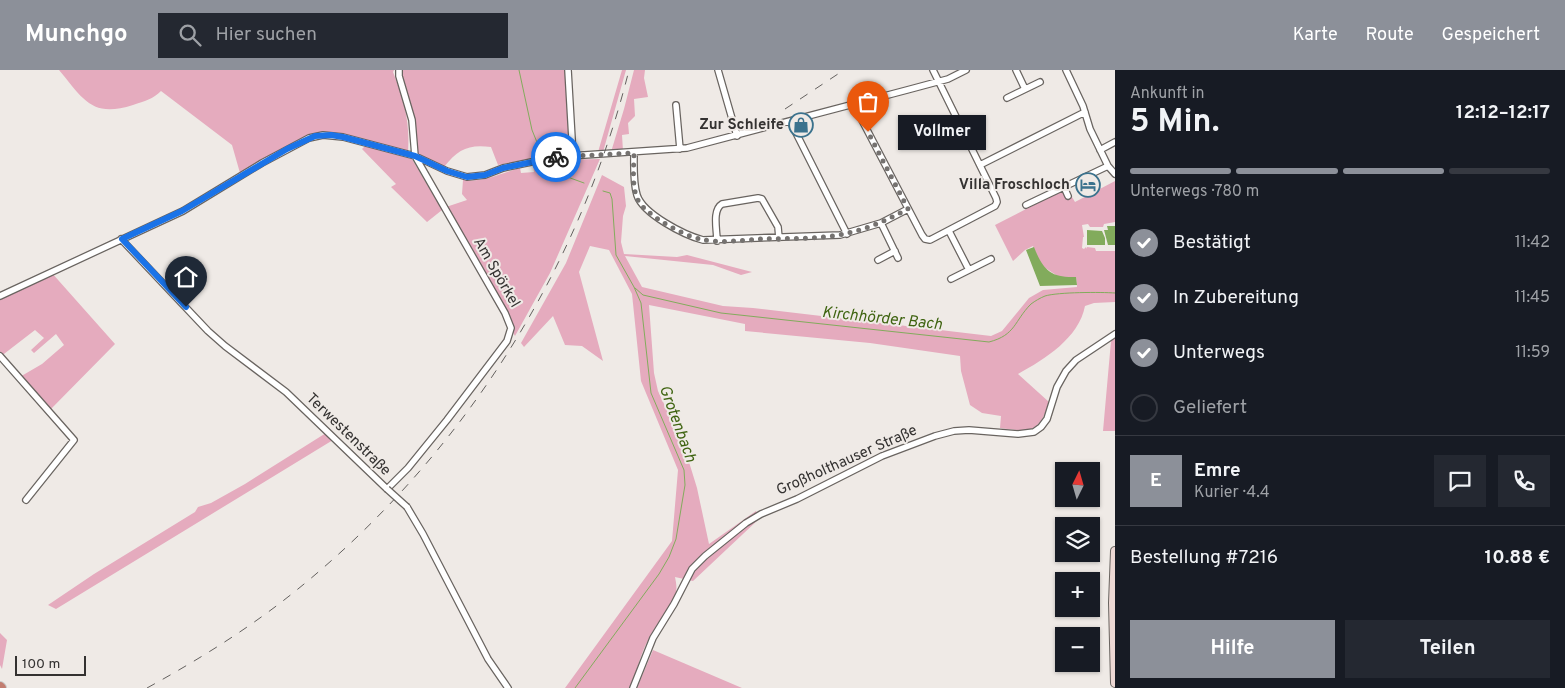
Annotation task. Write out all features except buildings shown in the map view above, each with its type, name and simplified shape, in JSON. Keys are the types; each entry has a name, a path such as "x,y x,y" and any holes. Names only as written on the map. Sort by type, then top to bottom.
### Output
{"street":[{"name":"Am Spörkel","path":"387,489 408,468 473,387 507,341 510,332 510,324 505,314 415,156 412,120 399,76 400,70"},
{"path":"568,70 573,156"},
{"path":"718,70 737,136"},
{"path":"854,105 922,235 927,240 930,240 995,206 997,202 933,70"},
{"path":"0,296 182,211 299,142 315,136 331,135 343,137 415,156 447,171 467,177 485,175 503,168 555,157 680,149 854,105 938,81 966,70"},
{"path":"1016,70 1025,89"},
{"path":"1066,70 1100,150 1108,166 1115,174"},
{"path":"1007,98 1040,82"},
{"path":"676,105 680,149"},
{"path":"980,165 1085,112"},
{"path":"790,121 847,234"},
{"path":"1100,150 1115,142"},
{"path":"634,153 636,193 643,206 688,236 702,240 717,241 847,234 881,222 908,209"},
{"path":"1026,205 1108,166"},
{"path":"1064,187 1068,196"},
{"path":"717,241 716,211 718,206 758,198 765,202 778,227 780,238"},
{"path":"881,222 898,258"},
{"path":"949,231 969,270"},
{"name":"Terwestenstraße","path":"122,239 214,336 286,392 407,508 423,534 488,659 508,688"},
{"path":"878,260 895,251"},
{"path":"951,279 991,259"},
{"name":"Großholthauser Straße","path":"633,688 653,638 674,604 692,569 746,523 882,456 935,436 969,430 1018,434 1034,432 1041,427 1046,419 1057,387 1066,372 1076,360 1115,334"},
{"path":"0,356 74,440 26,500"},
{"path":"1115,551 1113,603 1115,683"}],"shaded area":[{"path":"59,70 394,70 407,120 408,152 332,133 314,133 240,173 232,145 161,91 152,98 133,105 108,109 98,108 83,98"},
{"path":"402,70 566,70 571,150 565,153 498,165 491,147 476,146 459,152 444,167 416,153 414,123 403,84"},
{"path":"622,70 626,70 603,152 598,152"},
{"path":"634,70 645,70 644,78 648,97 634,99 635,116 628,123 629,134 622,135 623,151 611,152 624,109"},
{"path":"365,146 412,159 442,210 427,222 391,187 396,184 362,149"},
{"path":"600,159 550,273 515,336 446,207 467,200 462,194 463,180 485,179 520,168 521,173 534,172 533,165 559,160"},
{"path":"602,175 624,187 626,206 623,216 621,242 624,254 677,257 687,255 752,272 741,275 713,265 625,256 642,287 723,306 991,336 1002,331 1029,298 1043,290 1077,287 1076,277 1059,277 1041,265 1033,246 1025,250 1013,261 995,225 1059,192 1063,193 1067,199 1072,197 1075,202 1115,181 1115,222 1104,224 1103,227 1090,227 1088,224 1082,225 1084,237 1082,248 1095,248 1096,251 1115,251 1115,302 1094,303 1085,306 1082,317 1068,338 1039,362 1018,374 1049,402 1037,425 1026,430 1000,428 1001,416 982,413 970,405 961,371 960,356 870,343 745,331 745,324 649,305 654,373 658,391 685,449 697,488 709,544 756,511 760,518 693,581 675,577 676,592 674,598 648,640 630,688 565,688 672,541 678,470 641,381 632,294 609,250 590,246 579,272 603,361 582,346 565,345 553,316 524,347 521,343 566,263"},
{"path":"1107,226 1115,226 1115,245 1108,245 1104,230 1108,230"},
{"path":"1087,230 1102,231 1105,245 1087,245"},
{"path":"1034,247 1041,262 1049,271 1060,276 1076,277 1077,285 1040,286 1026,250"},
{"path":"51,272 115,344 49,411 18,378 42,364 64,345 56,334 34,353 31,350 44,338 35,330 0,357 0,296"},
{"path":"1115,338 1115,431 1103,431 1111,341"},
{"path":"326,433 333,440 56,609 48,605 94,574 195,512 198,507 211,503 245,484"},
{"path":"0,633 7,640 2,669 0,665"},
{"path":"653,650 742,688 637,688"}],"waterway":[{"path":"519,70 532,130 543,157"},
{"path":"545,161 551,171 584,183"},
{"name":"Grotenbach","path":"575,688 659,574 669,557 676,539 685,485 684,470 651,393 641,303 616,255 612,199 610,193 603,191"},
{"name":"Kirchhörder Bach","path":"635,288 643,295 721,313 989,342 1005,336 1014,327 1025,310 1045,296 1090,292 1115,293"}],"railway":[{"path":"147,688 222,644 293,593 353,541 408,484 458,424 504,359 544,291 578,220 607,146 629,70"},
{"path":"785,109 844,70"}],"way so far":[{"path":"556,157 634,153 635,187 637,198 643,206 688,236 702,240 833,236 856,232 908,209 868,132"}],"place":[{"name":"Zur Schleife","path":"801,125"},
{"name":"Vollmer","path":"868,132"},
{"name":"Villa Froschloch","path":"1088,185"}],"route":[{"path":"186,307 122,239 182,211 308,138 323,134 343,137 415,156 447,171 467,177 485,175 503,168 556,157"}]}
